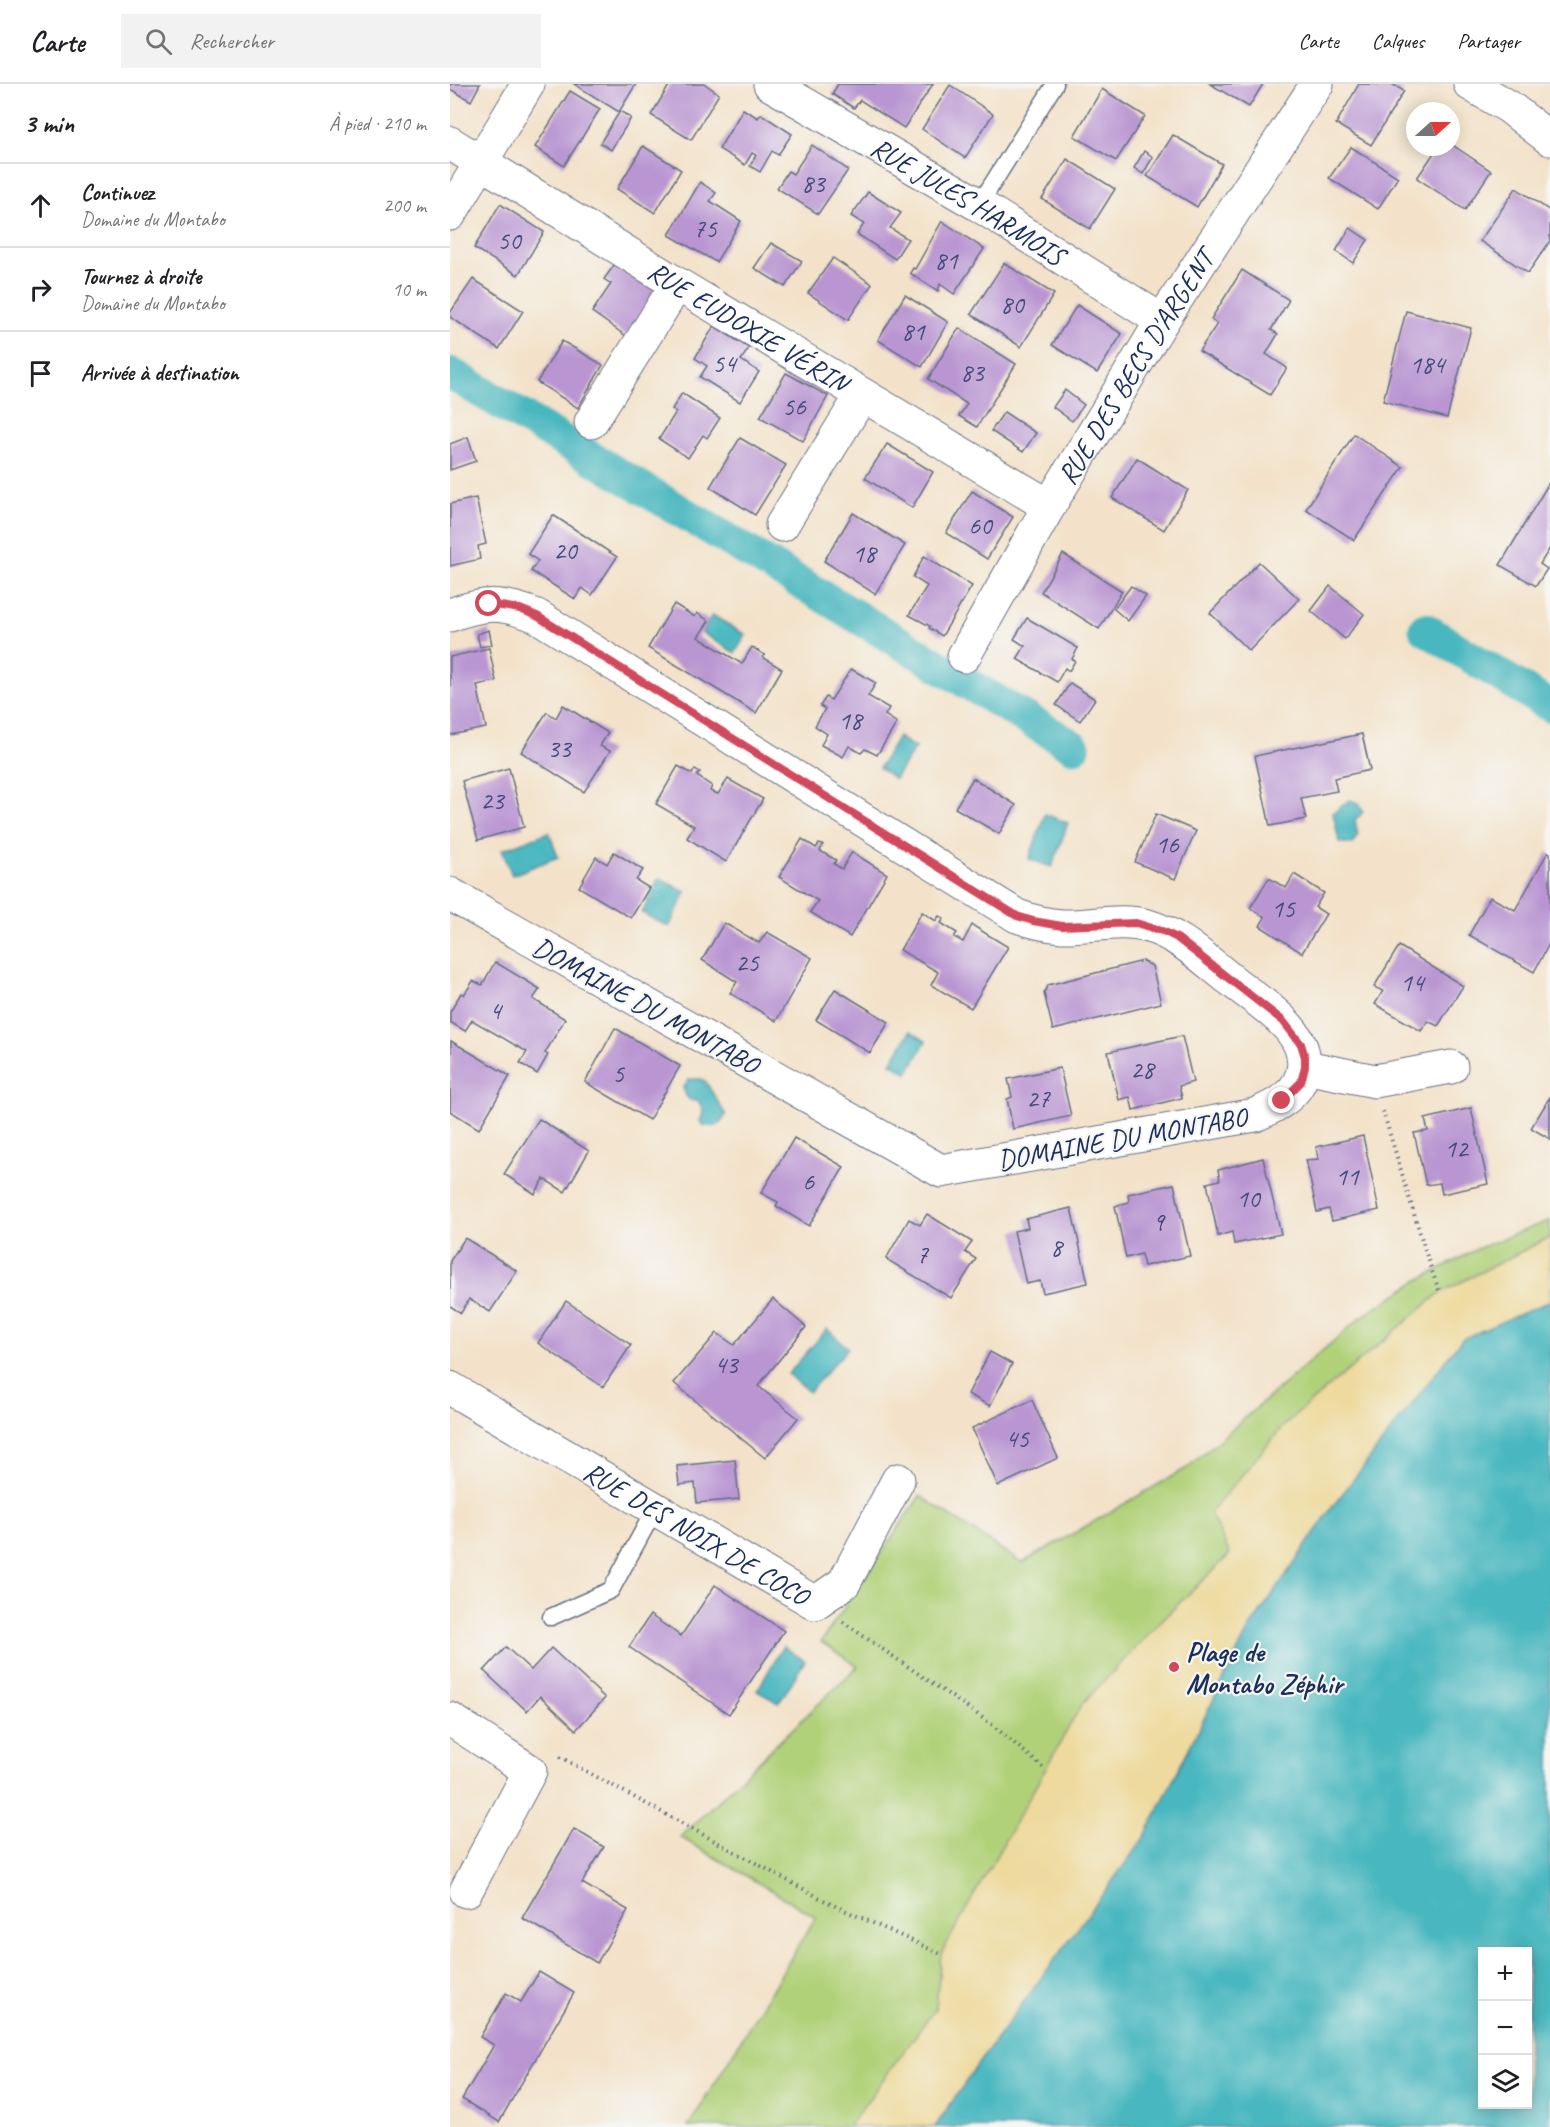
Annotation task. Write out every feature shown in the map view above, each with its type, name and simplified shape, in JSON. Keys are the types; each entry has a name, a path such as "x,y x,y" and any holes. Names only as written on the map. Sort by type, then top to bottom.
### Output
{"street":[{"path":"450,214 528,84"},
{"name":"RUE DES BECS D'ARGENT","path":"964,656 1049,506 1162,321 1317,84"},
{"path":"1470,84 1509,107 1550,139"},
{"name":"RUE JULES HARMOIS","path":"786,88 980,205 1162,321"},
{"name":"RUE EUDOXIE VÉRIN","path":"450,143 677,284 1049,506"},
{"path":"591,422 677,284"},
{"path":"782,525 862,395"},
{"path":"450,615 475,606 489,604 520,609 537,616 1017,916 1062,926 1136,923 1177,938 1283,1021 1301,1044 1305,1067 1375,1081 1451,1067"},
{"name":"DOMAINE DU MONTABO","path":"450,894 941,1171 1255,1115 1269,1110 1293,1092 1301,1082 1305,1067"},
{"name":"RUE DES NOIX DE COCO","path":"450,1388 815,1603 844,1583 898,1480"},
{"path":"450,1719 530,1771 466,1891"}],"lane":[{"path":"980,205 1055,84"},
{"path":"551,1617 611,1590 655,1509"}],"path":[{"path":"1387,1126 1440,1293"},
{"path":"815,1603 990,1723 1045,1769"},
{"path":"557,1755 831,1904 941,1954"}],"green space":[{"path":"1550,1220 1550,1237 1440,1293 1230,1554 1163,1619 941,1954 937,2008 848,2127 688,2127 816,1917 680,1837 858,1666 821,1642 920,1496 1022,1563 1187,1468 1360,1318 1417,1281 1477,1249"}],"sand":[{"name":"Plage de Montabo Zéphir","path":"1550,1237 1550,1301 1462,1339 1333,1506 1249,1629 1144,1838 978,2064 935,2127 848,2127 936,2008 941,1954 1082,1704 1163,1619 1230,1554 1210,1513 1286,1423 1440,1293"}],"water":[{"path":"712,615 746,635 735,653 702,633"},
{"path":"898,737 915,748 895,779 879,768"},
{"path":"1349,800 1359,803 1363,812 1355,820 1358,835 1352,844 1339,842 1333,813"},
{"path":"1045,814 1068,823 1052,867 1029,859"},
{"path":"549,832 558,857 512,875 502,850"},
{"path":"659,878 686,892 669,927 642,913"},
{"path":"910,1031 926,1041 908,1073 891,1063"},
{"path":"689,1079 701,1079 706,1082 726,1115 717,1126 703,1125 700,1121 703,1113 701,1106 698,1101 688,1098 683,1088"},
{"path":"1550,1301 1550,2127 935,2127 978,2064 1144,1838 1249,1629 1333,1506 1462,1339"},
{"path":"827,1329 848,1348 809,1392 788,1374"},
{"path":"783,1646 805,1661 779,1703 757,1691"}],"building":[{"path":"450,84 480,84 471,101 450,89"},
{"path":"574,84 636,84 619,112"},
{"path":"670,84 705,84 719,94 691,140 651,115"},
{"path":"838,84 933,84 904,128 860,100 854,108 832,94"},
{"path":"1210,84 1263,84 1249,107"},
{"path":"1359,84 1392,84 1404,91 1371,145 1336,124"},
{"path":"950,85 993,114 965,158 922,129"},
{"path":"1102,89 1145,116 1116,161 1074,136"},
{"path":"570,91 600,109 564,166 535,147"},
{"path":"743,109 758,118 761,114 792,134 778,155 772,151 760,172 750,166 756,155 752,153 745,165 719,149"},
{"path":"620,111 631,118 611,150 600,143"},
{"path":"1173,135 1222,164 1197,207 1147,176"},
{"path":"812,145 848,170 818,214 777,188 788,171 793,174"},
{"path":"643,146 681,170 655,213 617,189"},
{"path":"1351,147 1398,177 1378,209 1329,178"},
{"path":"1460,150 1491,171 1465,210 1417,178 1432,156 1460,156"},
{"path":"1144,151 1153,157 1143,174 1134,168"},
{"path":"1067,159 1115,189 1090,229 1042,199"},
{"path":"700,182 716,193 710,201 741,221 716,262 669,235"},
{"path":"1516,188 1550,211 1550,241 1528,273 1480,241"},
{"path":"868,192 901,213 890,228 908,239 895,259 857,234 864,224 851,216"},
{"path":"500,204 544,232 518,275 474,248"},
{"path":"942,221 984,249 954,294 940,284 938,291 910,273 913,268 915,269"},
{"path":"1350,228 1368,240 1353,263 1336,251"},
{"path":"771,243 802,261 785,287 754,268"},
{"path":"833,258 872,284 848,320 808,293"},
{"path":"1004,263 1054,294 1021,347 971,314"},
{"path":"615,264 656,291 626,336 592,312 611,284 604,279"},
{"path":"1242,270 1289,300 1271,330 1278,334 1266,354 1287,368 1270,395 1199,351 1217,324 1211,319"},
{"path":"473,279 523,311 499,349 450,317 450,313"},
{"path":"905,295 948,322 922,367 878,340"},
{"path":"1077,305 1122,334 1097,373 1052,345"},
{"path":"1406,311 1471,328 1447,418 1383,401"},
{"path":"714,326 749,348 741,360 759,372 740,402 700,377 707,366 695,358"},
{"path":"959,328 1016,364 977,427 959,416 967,404 928,379"},
{"path":"562,341 603,365 578,408 537,382"},
{"path":"786,373 828,396 803,441 760,417"},
{"path":"1065,390 1084,405 1072,421 1053,407"},
{"path":"682,393 720,418 707,438 703,435 688,458 659,439 676,412 672,409"},
{"path":"1004,412 1036,433 1023,452 991,431"},
{"path":"1354,434 1403,467 1354,540 1306,509"},
{"path":"468,437 476,461 450,470 450,444"},
{"path":"740,438 786,465 755,515 710,487"},
{"path":"887,444 933,472 912,508 865,478"},
{"path":"1137,458 1188,490 1164,530 1112,498"},
{"path":"1550,481 1550,548 1540,564 1547,569 1536,586 1500,565"},
{"path":"972,491 1013,517 987,559 946,533"},
{"path":"476,498 486,544 478,546 480,559 450,566 450,504"},
{"path":"853,513 905,545 875,594 824,561"},
{"path":"553,515 617,557 592,595 582,588 575,599 531,571 538,561 528,554"},
{"path":"1063,554 1122,591 1099,629 1041,592"},
{"path":"924,556 972,586 942,636 929,628 930,626 909,615 927,586 913,577"},
{"path":"1259,562 1299,599 1249,651 1210,613"},
{"path":"1131,586 1146,596 1128,621 1114,609"},
{"path":"1330,586 1364,614 1345,639 1311,611"},
{"path":"674,604 695,617 697,613 709,621 698,637 742,664 752,647 765,655 762,657 782,669 756,713 648,648"},
{"path":"1027,618 1078,648 1072,659 1075,661 1069,671 1065,668 1057,682 1017,659 1025,646 1014,639"},
{"path":"489,630 492,645 480,647 477,634"},
{"path":"489,648 496,681 477,685 486,728 450,735 450,657"},
{"path":"851,669 876,683 868,696 889,708 885,715 897,723 877,755 865,749 861,753 849,746 843,757 821,745 827,734 815,726 825,709 820,706 826,697 831,700"},
{"path":"1070,683 1095,699 1080,721 1056,705"},
{"path":"563,705 608,733 600,746 610,751 584,792 521,752 547,712 556,718"},
{"path":"1362,734 1370,770 1334,778 1337,791 1301,798 1306,819 1270,826 1255,756"},
{"path":"678,766 692,774 695,769 700,772 697,776 712,786 710,791 718,794 728,779 763,799 726,862 687,838 694,826 656,804"},
{"path":"509,768 524,827 478,840 462,781"},
{"path":"973,778 1016,805 999,834 955,808"},
{"path":"1156,814 1196,831 1175,879 1135,862"},
{"path":"802,839 816,848 819,844 823,845 820,851 836,860 834,864 842,869 852,852 887,874 850,937 810,912 818,901 779,877"},
{"path":"614,852 643,870 636,880 649,888 631,918 579,887 596,857 607,864"},
{"path":"1548,852 1550,853 1550,942 1534,972 1469,935 1490,897 1515,910"},
{"path":"1294,874 1324,893 1315,907 1326,914 1302,953 1260,926 1265,917 1250,908 1269,878 1286,888"},
{"path":"922,912 936,921 939,916 944,918 941,923 957,933 954,937 963,942 972,925 1008,947 971,1008 931,985 938,972 900,950"},
{"path":"724,923 759,943 767,932 812,958 776,1021 730,993 737,982 702,960"},
{"path":"1399,946 1463,986 1438,1026 1428,1021 1421,1031 1375,1004 1383,991 1374,987"},
{"path":"1143,961 1152,966 1161,1003 1053,1030 1044,993 1048,985"},
{"path":"495,962 540,989 533,999 565,1019 545,1053 548,1055 537,1074 520,1063 527,1052 472,1020 465,1031 450,1022 450,1012 461,993 464,995 473,981 482,985"},
{"path":"835,989 889,1022 870,1053 816,1020"},
{"path":"615,1028 680,1066 649,1120 585,1082"},
{"path":"1182,1036 1193,1082 1179,1086 1182,1098 1133,1110 1130,1097 1119,1100 1108,1052"},
{"path":"451,1041 510,1076 479,1129 450,1111"},
{"path":"1060,1068 1071,1116 1013,1129 1007,1099 1012,1097 1008,1079"},
{"path":"1550,1097 1550,1139 1531,1128"},
{"path":"1471,1108 1488,1184 1442,1194 1440,1183 1426,1185 1414,1133 1428,1131 1425,1119"},
{"path":"539,1119 589,1151 565,1192 544,1179 535,1194 504,1174"},
{"path":"1363,1136 1379,1210 1332,1221 1329,1209 1317,1212 1306,1160 1318,1159 1316,1147"},
{"path":"794,1138 844,1167 809,1226 776,1206 778,1202 761,1193"},
{"path":"1263,1158 1281,1234 1234,1244 1232,1232 1218,1236 1207,1183 1220,1180 1218,1170"},
{"path":"1174,1184 1190,1256 1144,1266 1141,1254 1126,1258 1115,1206 1129,1202 1128,1194"},
{"path":"1071,1208 1088,1283 1043,1293 1040,1281 1026,1284 1014,1231 1028,1228 1026,1219"},
{"path":"927,1214 972,1242 965,1252 976,1259 951,1298 886,1259 909,1219 920,1225"},
{"path":"465,1238 517,1271 490,1312 469,1299 461,1313 450,1306 450,1261"},
{"path":"773,1299 806,1327 758,1386 798,1418 765,1458 674,1383 717,1333 734,1345"},
{"path":"566,1301 631,1345 603,1387 538,1343"},
{"path":"990,1352 1012,1364 990,1406 968,1394"},
{"path":"1032,1400 1058,1458 998,1486 972,1428"},
{"path":"735,1460 739,1499 697,1503 695,1483 679,1485 677,1466"},
{"path":"715,1585 784,1631 729,1714 629,1647 650,1615 681,1636"},
{"path":"506,1647 531,1670 551,1648 605,1698 576,1730 540,1696 527,1711 484,1671"},
{"path":"574,1829 604,1847 582,1883 628,1910 597,1963 522,1918"},
{"path":"539,1972 574,1993 499,2122 462,2099 494,2045 480,2037 506,1993 521,2002"}],"waterway":[{"path":"450,373 1074,747"},
{"path":"1425,629 1550,706"}],"place":[{"name":"Plage de Montabo Zéphir","path":"1174,1667"}],"route":[{"path":"489,604 520,609 537,616 1017,916 1062,926 1136,923 1177,938 1283,1021 1301,1044 1305,1057 1301,1082 1282,1101"}]}
